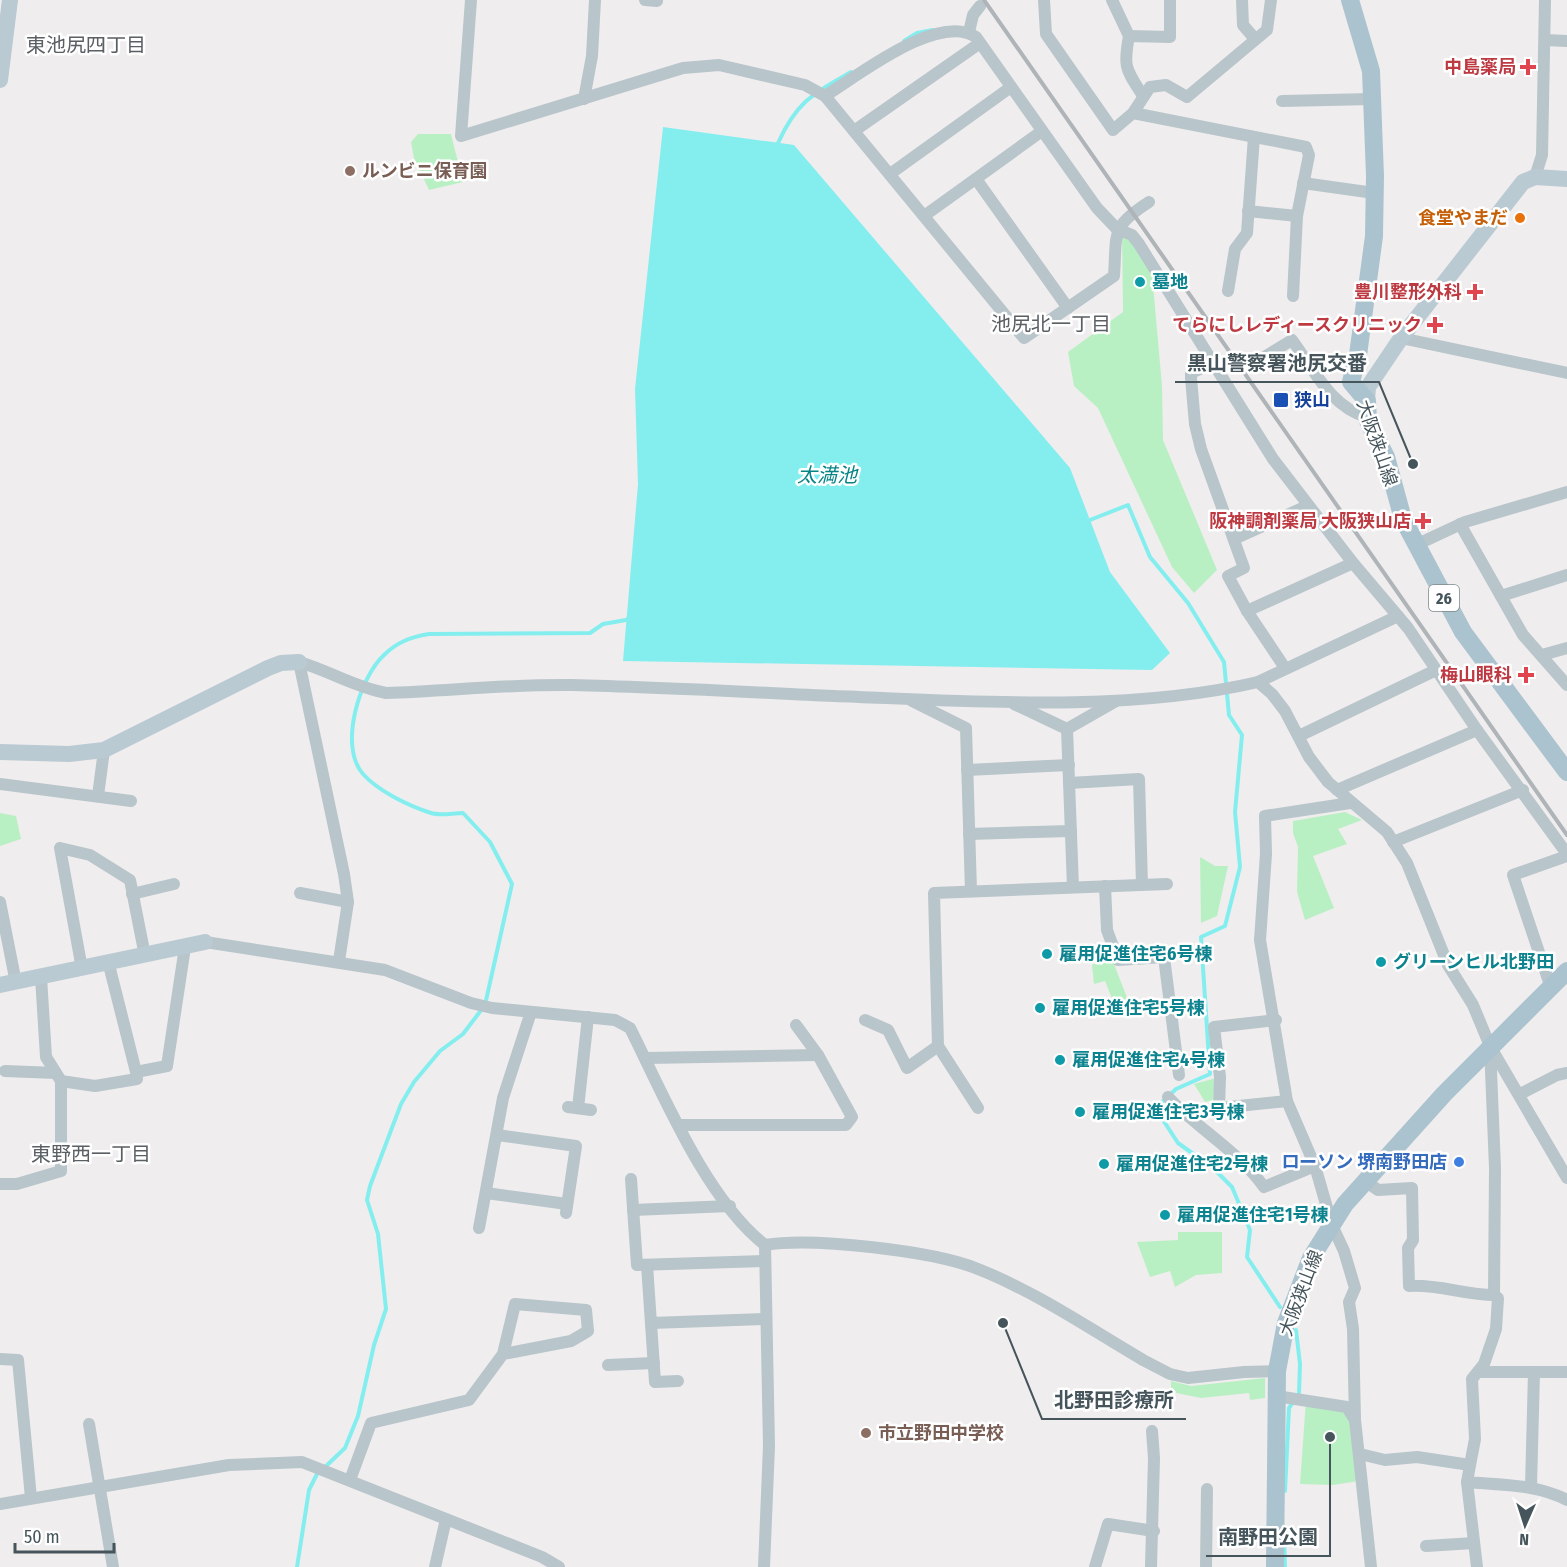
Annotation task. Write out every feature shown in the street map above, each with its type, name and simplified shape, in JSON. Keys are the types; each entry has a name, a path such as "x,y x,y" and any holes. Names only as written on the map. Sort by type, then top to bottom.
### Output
{"main road":[{"name":"大阪狭山線","path":"1350,0 1371,71 1374,193 1374,236 1358,355 1351,382 1367,409 1386,457 1403,519 1463,632 1567,772"},
{"name":"大阪狭山線","path":"1275,1567 1277,1371 1286,1323 1306,1269 1345,1204 1365,1181 1490,1046 1567,971"}],"street":[{"path":"0,80 10,0"},
{"path":"471,0 460,136 683,68 719,65 805,85 825,96 1024,338 1114,276 1117,229 1126,217 1149,202"},
{"path":"584,99 592,56 595,0"},
{"path":"645,0 657,0"},
{"path":"1044,0 1046,34 1113,130 1133,113 1150,87 1166,85 1187,96 1267,30 1271,0"},
{"path":"1112,0 1129,36 1125,61 1127,71 1143,96"},
{"path":"1129,36 1170,37 1170,0"},
{"path":"1242,0 1243,25 1255,39"},
{"path":"1535,177 1542,155 1545,0"},
{"path":"969,32 973,15 980,6"},
{"path":"825,96 926,35 969,32 980,43 1098,208 1117,229 1132,235 1139,244 1243,415 1307,506 1398,616 1567,855 1513,875 1551,988"},
{"path":"1545,40 1567,41"},
{"path":"854,131 980,43"},
{"path":"890,174 1011,87"},
{"path":"1282,101 1372,99"},
{"path":"1133,113 1306,147 1309,155 1297,216 1293,296"},
{"path":"924,216 1042,131"},
{"path":"1228,291 1235,249 1246,233 1254,137"},
{"path":"1266,356 1292,340 1338,402 1352,413 1367,409 1368,387 1401,338 1523,182 1535,177 1567,179"},
{"path":"976,179 1068,308"},
{"path":"1304,183 1374,193"},
{"path":"1248,211 1297,216"},
{"path":"1401,338 1567,373"},
{"path":"1213,363 1191,373 1193,410 1201,449 1244,568 1228,576 1247,611 1285,668"},
{"path":"1418,544 1460,524 1567,492"},
{"path":"1234,539 1307,506"},
{"path":"1460,524 1523,635 1567,685"},
{"path":"1247,611 1353,563"},
{"path":"1502,596 1567,575"},
{"path":"0,752 69,754 104,750 281,663 299,662 321,669 358,688 386,693 569,685 906,699 1010,701 1120,699 1233,688 1258,682 1398,616"},
{"path":"1542,655 1567,648"},
{"path":"299,662 348,902 339,961"},
{"path":"1299,736 1436,670"},
{"path":"1258,682 1272,694 1299,736 1309,757 1337,790 1386,832 1407,863 1448,965 1473,1005 1490,1046 1567,1178"},
{"path":"906,699 966,729 970,891"},
{"path":"1067,729 1120,699"},
{"path":"1010,701 1067,729"},
{"path":"1067,729 1073,887"},
{"path":"1337,790 1477,730"},
{"path":"98,796 104,750"},
{"path":"968,770 1068,765"},
{"path":"1069,783 1139,779 1142,885"},
{"path":"0,783 130,801"},
{"path":"1393,842 1522,790"},
{"path":"1350,802 1265,816 1266,854 1260,940 1276,1020 1287,1101 1315,1166 1332,1225 1344,1251 1355,1288 1349,1302 1353,1329 1355,1420 1371,1567"},
{"path":"969,834 1071,831"},
{"path":"82,969 60,848 90,855 130,880 145,956"},
{"path":"132,894 174,884"},
{"path":"978,1108 938,1046 934,893 1167,884"},
{"path":"1105,886 1107,930 1118,960 1164,957 1179,1075"},
{"path":"300,893 348,902"},
{"path":"0,902 8,984 205,942 339,961 385,970 471,1003 531,1012 615,1020 630,1028 706,1173 746,1230 765,1245 794,1242 886,1250 977,1268 1170,1374 1188,1378 1277,1371"},
{"path":"109,964 136,1072 167,1066 185,947"},
{"path":"0,1184 17,1184 61,1172 58,1077 46,1057 41,977"},
{"path":"479,1228 504,1098 531,1012"},
{"path":"588,1017 573,1108 591,1110"},
{"path":"865,1020 888,1030 907,1068 938,1046"},
{"path":"1276,1020 1214,1028 1220,1077 1219,1108 1287,1101"},
{"path":"679,1125 846,1125 852,1117 818,1055 796,1025"},
{"path":"1477,1567 1467,1482 1474,1439 1472,1379 1478,1372 1496,1329 1498,1298 1494,1295 1495,1168 1490,1046"},
{"path":"645,1058 818,1055"},
{"path":"5,1071 58,1077 95,1086 137,1079"},
{"path":"1520,1094 1557,1075 1567,1073"},
{"path":"1168,1097 1190,1120 1253,1171 1264,1187 1315,1166"},
{"path":"486,1193 566,1209 576,1146 497,1135"},
{"path":"631,1179 637,1265 765,1261"},
{"path":"1365,1181 1378,1190 1412,1188 1413,1240 1408,1248 1409,1286 1425,1285 1476,1295 1494,1295"},
{"path":"633,1210 730,1206"},
{"path":"764,1567 769,1446 765,1245"},
{"path":"646,1265 655,1382 678,1381"},
{"path":"350,1480 371,1423 469,1400 503,1354 515,1304 585,1310 588,1331 571,1341 503,1354"},
{"path":"651,1323 766,1318"},
{"path":"0,1359 18,1360 31,1498"},
{"path":"608,1365 654,1363"},
{"path":"1478,1372 1567,1372"},
{"path":"1531,1487 1534,1372"},
{"path":"1276,1395 1347,1407 1355,1420"},
{"path":"89,1424 113,1567"},
{"path":"1151,1567 1154,1531 1152,1431"},
{"path":"1360,1454 1385,1460 1417,1457 1470,1465"},
{"path":"0,1504 229,1465 302,1462 542,1557 559,1567"},
{"path":"1467,1482 1531,1487 1554,1493 1567,1500"},
{"path":"1206,1567 1207,1489"},
{"path":"435,1567 446,1519"},
{"path":"1095,1567 1108,1524 1154,1531"},
{"path":"1426,1546 1474,1543"}],"green space":[{"path":"418,134 451,134 463,182 429,190 414,158 411,142"},
{"path":"1122,232 1151,262 1162,386 1163,440 1217,570 1194,593 1172,567 1098,408 1074,386 1068,352 1123,312"},
{"path":"1345,812 1362,820 1338,829 1347,844 1313,856 1334,908 1305,920 1297,892 1298,847 1293,833 1293,821"},
{"path":"0,813 16,816 21,839 0,846"},
{"path":"1200,857 1215,866 1228,866 1217,916 1201,923"},
{"path":"1110,954 1128,1000 1115,1006 1105,981 1094,984 1092,965"},
{"path":"1216,1078 1213,1100 1205,1102 1194,1084"},
{"path":"1178,1232 1222,1232 1222,1273 1196,1275 1175,1287 1170,1271 1150,1277 1137,1242 1178,1240"},
{"path":"1265,1378 1265,1398 1250,1400 1249,1393 1201,1398 1171,1392 1171,1381 1191,1386"},
{"path":"1306,1400 1347,1407 1359,1481 1333,1485 1300,1484"}],"water":[{"name":"太満池","path":"663,127 794,145 1070,468 1110,572 1170,653 1152,670 623,661 638,484 635,389"}],"waterway":[{"path":"904,41 917,33 933,30"},
{"path":"778,143 792,117 807,100 851,72"},
{"path":"1090,520 1128,505 1150,557 1188,603 1224,662 1229,715 1242,735 1235,812 1240,867 1225,926 1201,937 1210,1074 1176,1089 1158,1106 1163,1120 1178,1143 1213,1168 1232,1187 1250,1230 1247,1257 1280,1307"},
{"path":"324,1468 345,1448 358,1416 374,1345 386,1309 378,1234 367,1200 370,1186 401,1104 414,1082 440,1051 463,1034 485,1005 512,884 490,842 463,813 438,814 422,810 385,792 363,774 356,762 352,747 352,730 360,695 375,665 384,655 399,643 416,637 429,634 590,633 603,624 631,617"},
{"path":"1285,1491 1289,1408 1299,1394 1300,1364 1296,1330"},
{"path":"297,1567 309,1490 318,1472"},
{"path":"1284,1534 1285,1567"}],"railway":[{"path":"984,0 1567,835"}],"place":[{"name":"中島薬局","path":"1528,67"},
{"name":"ルンビニ保育園","path":"350,171"},
{"name":"食堂やまだ","path":"1520,218"},
{"name":"墓地","path":"1140,282"},
{"name":"豊川整形外科","path":"1475,292"},
{"name":"てらにしレディースクリニック","path":"1435,325"},
{"name":"狭山","path":"1281,400"},
{"name":"黒山警察署池尻交番","path":"1413,464"},
{"name":"阪神調剤薬局 大阪狭山店","path":"1423,521"},
{"name":"梅山眼科","path":"1526,675"},
{"name":"雇用促進住宅6号棟","path":"1047,954"},
{"name":"グリーンヒル北野田","path":"1381,962"},
{"name":"雇用促進住宅5号棟","path":"1040,1008"},
{"name":"雇用促進住宅4号棟","path":"1060,1060"},
{"name":"雇用促進住宅3号棟","path":"1080,1112"},
{"name":"ローソン 堺南野田店","path":"1459,1162"},
{"name":"雇用促進住宅2号棟","path":"1104,1164"},
{"name":"雇用促進住宅1号棟","path":"1165,1215"},
{"name":"北野田診療所","path":"1003,1323"},
{"name":"市立野田中学校","path":"866,1433"},
{"name":"南野田公園","path":"1330,1437"}],"district":[{"name":"東池尻四丁目","path":"86,45"},
{"name":"池尻北一丁目","path":"1051,324"},
{"name":"東野西一丁目","path":"91,1154"}]}
